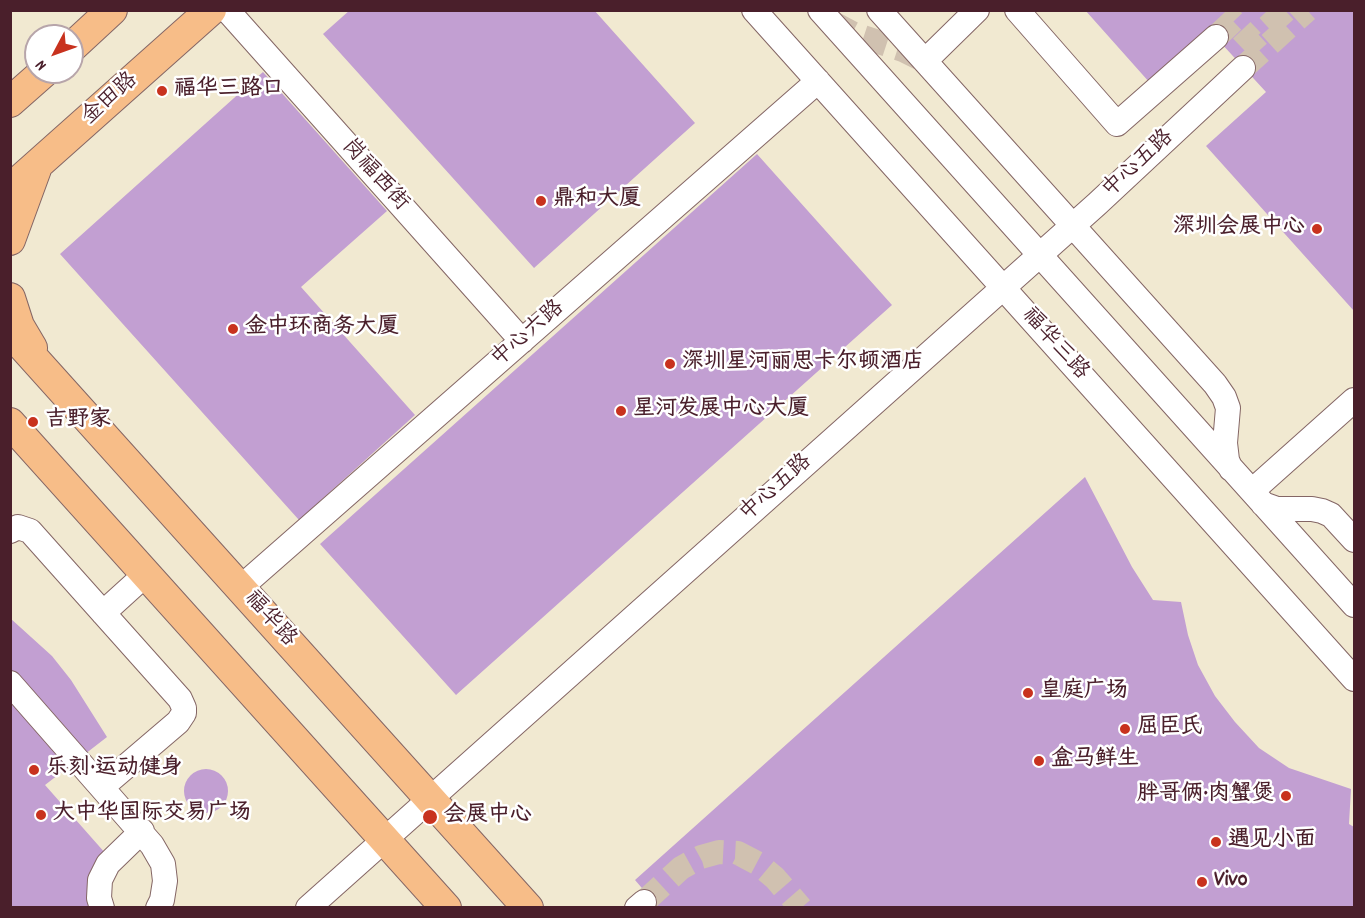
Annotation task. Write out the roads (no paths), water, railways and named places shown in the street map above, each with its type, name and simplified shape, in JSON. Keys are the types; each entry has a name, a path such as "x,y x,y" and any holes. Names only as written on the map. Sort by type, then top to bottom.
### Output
{"main road":[{"path":"84,35 112,10"},
{"name":"金田路","path":"10,189 211,10"},
{"path":"10,240 38,165"},
{"path":"10,298 19,326 53,380"},
{"name":"福华路","path":"10,332 528,908"},
{"path":"10,423 446,908"}],"street":[{"name":"岗福西街","path":"227,10 522,341"},
{"name":"福华三路","path":"754,10 1354,679"},
{"path":"820,10 1354,605"},
{"path":"879,10 1215,384 1228,408 1226,452 1232,469"},
{"path":"925,61 977,10"},
{"path":"1017,10 1117,124 1216,37"},
{"name":"中心五路","path":"308,908 1003,288 1243,68"},
{"name":"中心六路","path":"240,588 818,81"},
{"path":"1257,497 1354,400"},
{"path":"1257,497 1277,509 1322,511 1331,515 1354,540"},
{"path":"10,531 18,527 30,531 180,699 184,708 184,713 178,722 103,786"},
{"path":"103,613 146,574"},
{"path":"10,683 152,844 163,864 165,881 162,900 158,908"},
{"path":"102,908 99,898 100,880 108,864 142,831"}],"tunnel":[{"path":"1216,37 1233,21 1252,41 1286,10"},
{"path":"1243,68 1307,10"},
{"path":"831,22 854,34 903,50 925,61"},
{"path":"644,902 681,868 701,857 719,852 738,853 757,863 775,878 801,908"}],"place":[{"name":"福华三路口","path":"162,91"},
{"name":"鼎和大厦","path":"541,201"},
{"name":"深圳会展中心","path":"1317,229"},
{"name":"金中环商务大厦","path":"233,329"},
{"name":"深圳星河丽思卡尔顿酒店","path":"670,364"},
{"name":"星河发展中心大厦","path":"621,411"},
{"name":"吉野家","path":"33,422"},
{"name":"皇庭广场","path":"1028,693"},
{"name":"屈臣氏","path":"1125,729"},
{"name":"盒马鲜生","path":"1039,761"},
{"name":"乐刻·运动健身","path":"34,770"},
{"name":"胖哥俩·肉蟹煲","path":"1286,796"},
{"name":"大中华国际交易广场","path":"41,815"},
{"name":"会展中心","path":"430,817"},
{"name":"遇见小面","path":"1216,842"},
{"name":"Vivo","path":"1202,882"}]}
